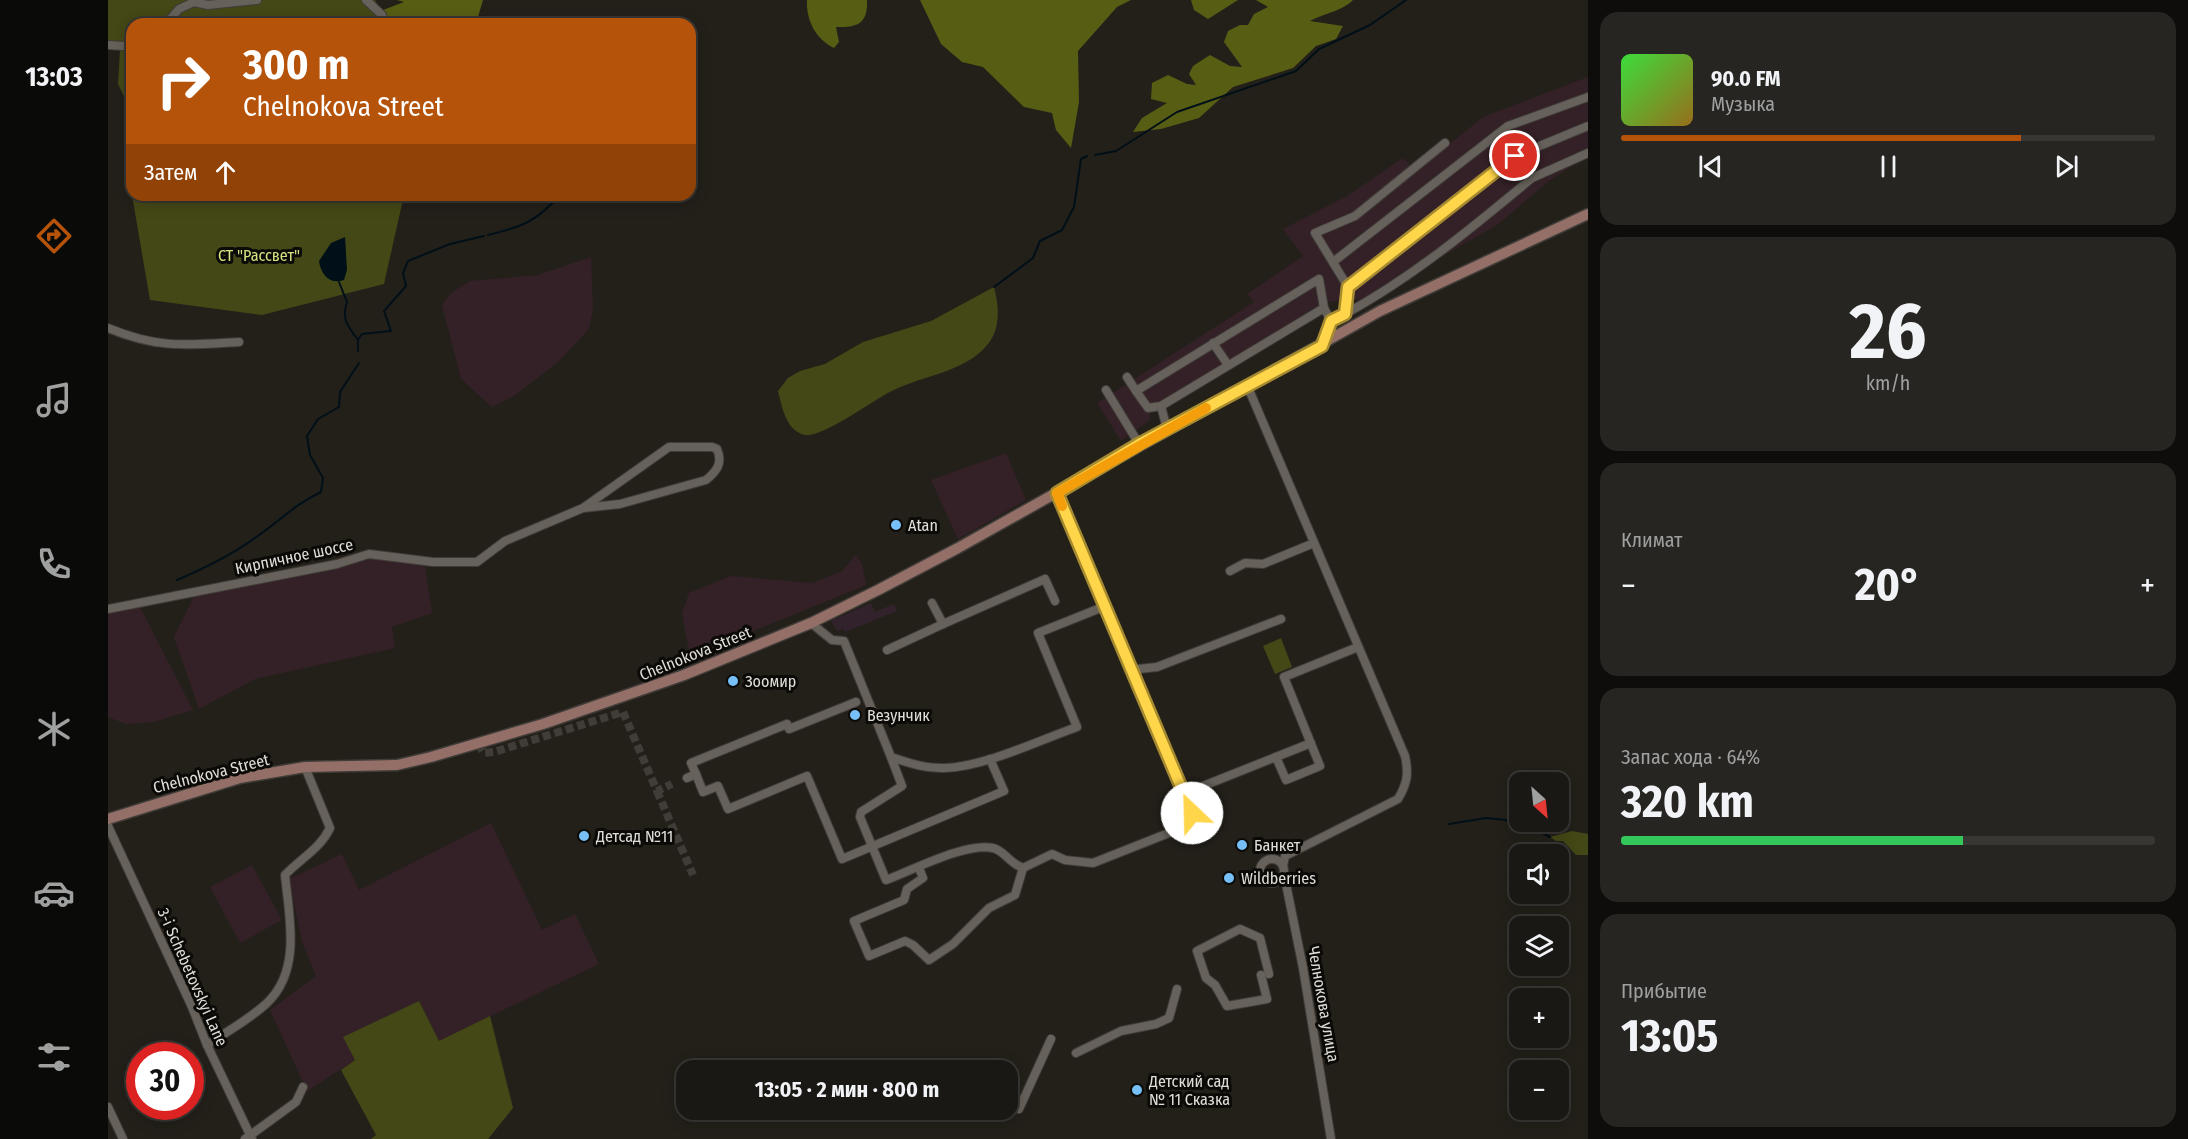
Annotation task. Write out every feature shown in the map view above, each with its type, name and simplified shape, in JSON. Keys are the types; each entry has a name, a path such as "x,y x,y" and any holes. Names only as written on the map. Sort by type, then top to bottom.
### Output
{"main road":[{"name":"Chelnokova Street","path":"108,819 240,778 305,767 398,765 431,757 625,697 811,623 958,548 1139,444 1322,346 1380,311 1588,214"}],"street":[{"path":"172,18 180,9 194,2 208,5 257,0"},
{"path":"366,0 383,18"},
{"path":"108,45 126,45"},
{"path":"1333,262 1508,126 1588,97"},
{"path":"1348,287 1515,156 1588,126"},
{"path":"1500,133 1532,178"},
{"path":"1345,314 1348,287 1315,233 1355,216 1445,143"},
{"path":"1322,346 1331,321 1373,298 1463,236 1532,178 1588,153"},
{"path":"1136,390 1319,279 1324,308 1331,321"},
{"path":"1127,377 1148,408 1161,406 1324,308"},
{"path":"108,328 143,342 174,346 239,342"},
{"path":"1213,343 1228,365"},
{"path":"1247,385 1358,647 1284,677 1320,766 1286,780 1276,757"},
{"path":"1107,390 1139,444"},
{"path":"1161,406 1167,429"},
{"name":"Кирпичное шоссе","path":"108,609 337,564 369,555 433,562 477,562 505,541 583,508 669,447 717,449 721,458 716,472 706,480 620,504 583,508"},
{"path":"919,868 923,878 907,889 904,900 854,921 869,956 905,942 914,945 929,960 953,944 989,908 1015,895 1023,868 1052,854 1065,860 1093,863 1189,825 1192,813 1129,670 1057,493"},
{"path":"1230,571 1245,563 1263,564 1314,543"},
{"path":"886,650 1045,579 1055,601"},
{"path":"932,603 943,624"},
{"path":"891,758 917,766 947,768 990,759 1077,727 1038,633 1103,607"},
{"path":"1129,670 1157,667 1281,619"},
{"path":"811,623 832,640 843,641 902,786 861,812 886,880 977,846 1004,853 1011,863 1023,868"},
{"name":"Челнокова улица","path":"1331,1139 1304,968 1283,870 1285,855 1398,799 1406,787 1408,772 1406,756 1358,647"},
{"path":"856,702 789,729 787,724 691,763 691,776 703,792 718,786 728,809 807,776 842,859 1004,791 990,759"},
{"path":"1183,794 1311,743"},
{"path":"207,1046 267,1003 287,974 291,935 285,874 300,859 322,844 330,828 305,767"},
{"name":"3-i Schebetovskyi Lane","path":"108,826 249,1138"},
{"path":"1240,929 1260,938 1265,975 1267,999 1227,1006 1215,985 1206,978 1197,951 1240,929"},
{"path":"1076,1053 1121,1031 1156,1024 1169,1018 1177,989"},
{"path":"1019,1109 1051,1039"},
{"path":"249,1138 296,1102 303,1087"},
{"path":"108,1107 123,1139"}],"shaded area":[{"path":"1588,77 1588,156 1549,181 1497,225 1368,299 1324,302 1150,410 1150,420 1121,441 1097,403 1254,302 1247,294 1303,256 1283,229 1347,196 1403,158 1416,171 1483,117"},
{"path":"345,237 347,270 344,280 330,280 322,271 319,261 331,243"},
{"path":"591,257 593,309 589,329 558,362 514,396 492,407 461,379 442,305 451,293 470,281 538,275"},
{"path":"1006,453 1026,500 958,539 931,480"},
{"path":"856,555 862,564 866,585 690,657 682,613 689,593 731,576 812,583 842,571"},
{"path":"372,558 425,566 432,613 392,627 395,648 255,679 199,709 174,637 195,594 324,570"},
{"path":"871,603 875,612 894,604 897,611 845,632 843,629 837,631 831,621"},
{"path":"140,607 193,710 154,722 126,724 108,717 108,613"},
{"path":"491,823 542,930 575,914 599,964 439,1041 419,1001 344,1037 355,1060 307,1091 270,1010 316,976 302,942 289,879 342,854 359,890"},
{"path":"252,865 282,920 240,943 210,887"}],"green space":[{"path":"108,0 375,0 384,18 126,18 126,101 118,84 120,50 108,50"},
{"path":"397,0 483,0 478,18 388,18 383,10 404,2"},
{"path":"807,0 867,0 866,14 856,25 836,27 839,42 834,48 822,40 813,28 808,15"},
{"path":"920,0 1131,0 1117,7 1078,51 1079,102 1071,148 1056,130 1052,113 1024,107 983,67 962,62 941,44"},
{"path":"1191,0 1238,0 1208,19 1194,10"},
{"path":"1256,0 1353,0 1339,9 1310,21 1343,26 1336,39 1316,46 1293,68 1233,87 1199,118 1161,129 1133,132 1142,118 1167,103 1151,99 1152,83 1168,75 1187,84 1196,85 1189,74 1193,66 1210,55 1230,66 1242,67 1224,42 1228,31 1240,25 1248,25 1254,14 1268,7"},
{"name":"СТ \"Рассвет\"","path":"133,201 403,201 384,284 262,315 150,300"},
{"path":"994,287 998,309 995,331 988,344 967,362 886,394 822,431 805,435 793,429 789,424 778,391 788,378 800,371 825,364 863,342 931,321"},
{"path":"1281,638 1292,667 1275,674 1263,646"},
{"path":"1569,832 1588,834 1588,855 1576,855 1569,847 1569,844 1550,837"},
{"path":"419,1001 439,1041 490,1016 513,1108 488,1139 371,1139 376,1135 341,1070 355,1060 343,1037"}],"waterway":[{"path":"1095,155 1116,151 1177,112 1296,71 1319,49 1370,25 1406,0"},
{"path":"994,287 1033,258 1040,241 1062,230 1074,207 1081,159 1087,156"},
{"path":"488,235 528,222 554,201"},
{"path":"358,351 358,340 362,334 391,331 384,311 406,286 403,273 408,261 450,244 484,236"},
{"path":"339,282 347,302 345,318 358,340"},
{"path":"177,580 240,548 296,507 321,492 323,478 310,455 307,436 318,419 339,407 340,392 359,363"},
{"path":"1449,824 1486,818 1506,820 1513,829 1531,827 1550,837"}],"tunnel":[{"path":"478,744 484,753 494,752 623,712 657,791 672,784"},
{"path":"657,791 693,875"}],"slow traffic":[{"path":"1062,506 1057,493 1139,444 1206,408"}],"place":[{"name":"Atan","path":"896,525"},
{"name":"Зоомир","path":"733,681"},
{"name":"Везунчик","path":"855,715"},
{"name":"Детсад №11","path":"584,836"},
{"name":"Банкет","path":"1242,845"},
{"name":"Wildberries","path":"1229,878"},
{"name":"Детский сад № 11 Сказка","path":"1137,1090"}],"route":[{"path":"1192,813 1129,670 1057,493 1139,444 1322,346 1331,321 1345,314 1348,287 1515,156"}]}
